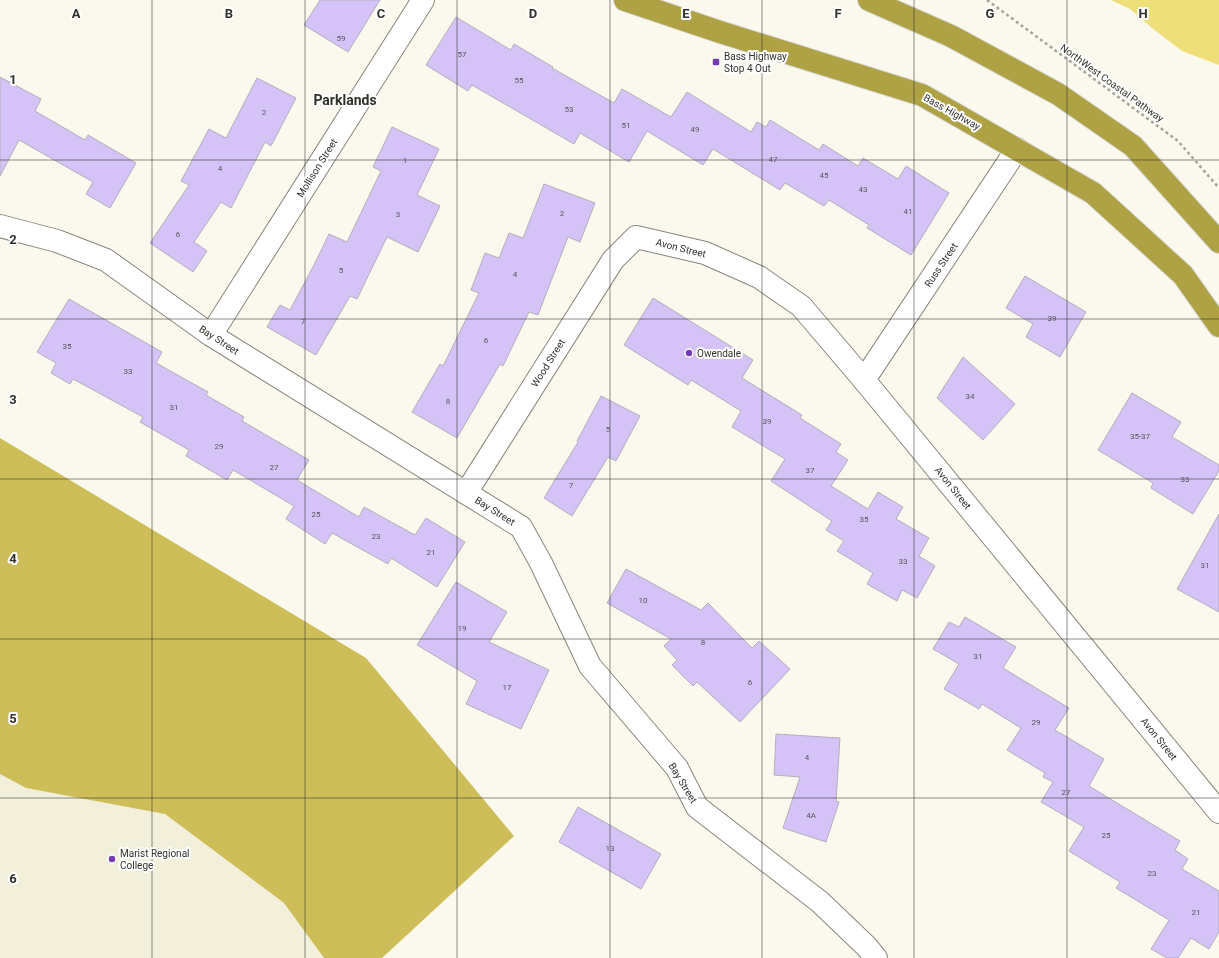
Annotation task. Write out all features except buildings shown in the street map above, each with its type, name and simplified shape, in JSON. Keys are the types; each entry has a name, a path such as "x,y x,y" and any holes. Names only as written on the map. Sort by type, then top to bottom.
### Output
{"highway":[{"name":"Bass Highway","path":"625,0 922,95 1093,193 1183,275 1219,326"},
{"path":"869,0 951,36 1058,94 1133,146 1219,242"}],"street":[{"name":"Mollison Street","path":"211,335 423,0"},
{"name":"Russ Street","path":"864,380 1016,149"},
{"name":"Bay Street","path":"0,226 57,240 106,260 211,335 521,527 541,563 590,666 676,768 697,807 820,902 866,946 876,958"},
{"name":"Avon Street","path":"636,237 705,253 758,277 801,306 864,380 1219,812"},
{"name":"Wood Street","path":"466,493 613,260 636,237"}],"path":[{"name":"NorthWest Coastal Pathway","path":"987,0 1178,141 1219,188"}],"shaded area":[{"path":"1111,0 1219,0 1219,65 1182,51 1130,9"},
{"path":"0,438 366,658 514,836 382,958 324,958 284,903 165,814 26,788 0,774"},
{"name":"Marist Regional College","path":"0,774 26,788 165,814 284,903 324,958 0,958"}],"place":[{"name":"Bass Highway Stop 4 Out","path":"716,62"},
{"name":"Owendale","path":"689,353"},
{"name":"Marist Regional College","path":"112,859"}],"district":[{"name":"Parklands","path":"345,100"}]}
